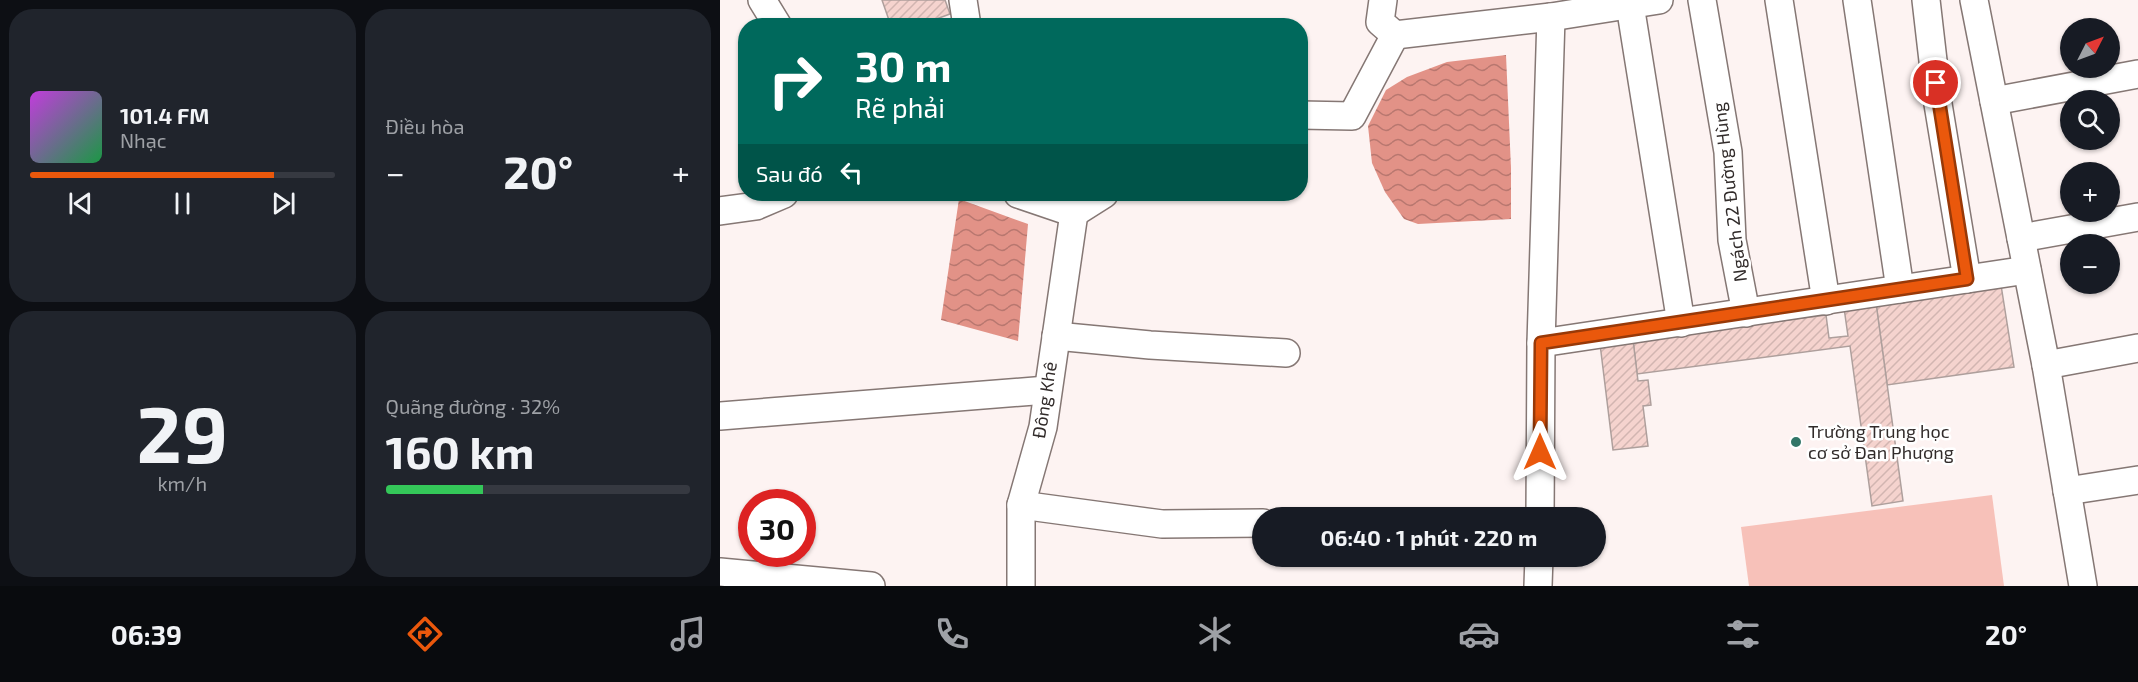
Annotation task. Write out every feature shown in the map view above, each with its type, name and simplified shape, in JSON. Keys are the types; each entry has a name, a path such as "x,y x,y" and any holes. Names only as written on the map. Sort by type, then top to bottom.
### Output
{"street":[{"path":"762,0 773,18"},
{"path":"963,0 966,18"},
{"path":"1383,0 1380,22 1395,35 1551,17 1659,0"},
{"name":"Ngách 22 Đường Hùng","path":"1702,0 1728,152 1732,240 1746,313"},
{"path":"1779,0 1826,301"},
{"path":"1857,0 1900,290"},
{"path":"1926,0 1938,104 1967,279"},
{"path":"1974,0 2046,365 2083,586"},
{"path":"1630,5 1681,323"},
{"path":"1540,507 1541,343 1551,17"},
{"path":"1308,115 1352,117 1395,35"},
{"path":"1994,101 2138,74"},
{"path":"720,211 756,206 768,201"},
{"path":"1039,201 1074,213 1093,201"},
{"name":"Đông Khê","path":"1021,586 1021,505 1043,427 1074,213"},
{"path":"2021,238 2138,217"},
{"path":"1541,343 2027,270"},
{"path":"1056,336 1150,345 1286,352"},
{"path":"2046,365 2138,348"},
{"path":"720,416 1047,390"},
{"path":"2067,491 2138,480"},
{"path":"1021,505 1162,524 1252,523"},
{"path":"1538,586 1539,567"},
{"path":"720,572 756,581 871,586"}],"shaded area":[{"path":"1992,495 2004,586 1749,586 1741,527"}],"water":[{"path":"1506,55 1511,219 1418,224 1404,219 1385,192 1372,163 1368,126 1386,90 1407,77 1447,62"},
{"path":"959,201 965,201 1028,224 1018,341 941,320"}],"building":[{"path":"882,0 945,0 950,14 939,18 888,18"},
{"path":"2001,285 2014,367 1887,385 1876,303"},
{"path":"1876,303 1903,501 1872,506 1850,346 1637,374 1633,340 1826,315 1829,338 1848,336 1844,308"},
{"path":"1633,340 1638,381 1648,380 1651,405 1643,406 1648,446 1613,450 1600,344"}],"place":[{"name":"Trường Trung học cơ sở Đan Phượng","path":"1796,442"}],"route":[{"path":"1540,452 1541,343 1967,279 1952,200 1936,83"}]}
